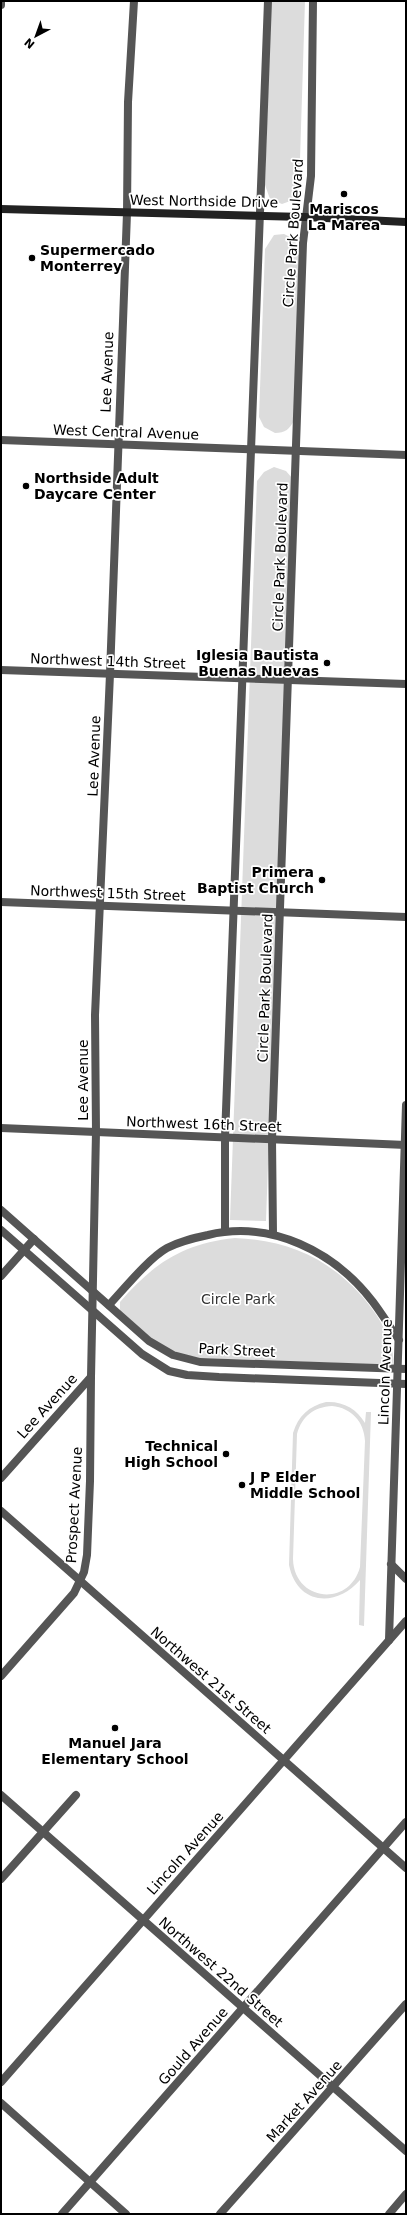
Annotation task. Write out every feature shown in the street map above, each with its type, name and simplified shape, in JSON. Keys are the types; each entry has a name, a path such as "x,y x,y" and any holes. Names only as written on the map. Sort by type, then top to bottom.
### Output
{"main road":[{"name":"West Northside Drive","path":"1,209 305,217 406,222"}],"street":[{"name":"Lee Avenue","path":"1,1478 91,1377 96,1132 95,1015 110,674 117,444 127,212 128,102 134,1"},
{"path":"225,1231 225,1137 241,679 258,216 268,1"},
{"name":"Circle Park Boulevard","path":"273,1234 272,1139 282,912 296,450 305,217 311,176 313,1"},
{"name":"West Central Avenue","path":"1,440 406,455"},
{"name":"Northwest 14th Street","path":"1,670 406,684"},
{"name":"Northwest 15th Street","path":"1,902 406,917"},
{"name":"Lincoln Avenue","path":"389,1640 391,1564 402,1384 399,1340 406,1105"},
{"name":"Northwest 16th Street","path":"1,1128 406,1145"},
{"name":"Park Street","path":"1,1210 149,1341 163,1350 186,1360 402,1369"},
{"name":"Park Street","path":"1,1230 142,1354 157,1365 178,1374 402,1384"},
{"path":"109,1305 167,1248 192,1239 225,1231 256,1231 273,1234 302,1244 346,1274 373,1302 399,1340"},
{"path":"1,1276 34,1239"},
{"name":"Prospect Avenue","path":"1,1676 74,1593 80,1582 87,1555 91,1377"},
{"name":"Northwest 21st Street","path":"1,1511 406,1868"},
{"path":"391,1564 406,1579"},
{"name":"Lincoln Avenue","path":"1,2082 284,1761 406,1620"},
{"name":"Northwest 22nd Street","path":"1,1795 406,2151"},
{"path":"1,1879 76,1795"},
{"name":"Gould Avenue","path":"62,2214 406,1822"},
{"name":"Market Avenue","path":"220,2214 406,2004"},
{"path":"1,2103 126,2214"},
{"path":"389,2214 406,2194"}],"green space":[{"path":"271,1 305,1 299,191 293,200 282,204 270,199 265,185"},
{"path":"284,234 294,239 299,250 294,420 287,430 275,433 264,427 259,417 265,249 274,235"},
{"path":"274,467 286,471 292,478 266,1221 230,1220 257,481 264,472"},
{"name":"Circle Park","path":"235,1238 270,1242 303,1252 332,1269 346,1280 367,1302 382,1324 392,1350 392,1365 199,1358 173,1352 156,1342 120,1311 120,1302 145,1276 157,1266 184,1251 199,1245"},
{"path":"332,1402 349,1407 362,1418 365,1423 366,1412 371,1412 364,1626 359,1625 360,1580 340,1595 329,1598 318,1598 309,1595 300,1588 293,1578 289,1565 293,1433 301,1417 309,1409 320,1404","holes":["332,1406 339,1407 356,1417 362,1428 365,1441 360,1567 354,1580 345,1589 334,1594 323,1594 312,1591 302,1584 296,1573 293,1559 297,1434 302,1422 314,1411 320,1408"]}],"place":[{"name":"Mariscos La Marea","path":"344,194"},
{"name":"Supermercado Monterrey","path":"32,258"},
{"name":"Northside Adult Daycare Center","path":"26,486"},
{"name":"Iglesia Bautista Buenas Nuevas","path":"327,663"},
{"name":"Primera Baptist Church","path":"322,880"},
{"name":"Technical High School","path":"226,1454"},
{"name":"J P Elder Middle School","path":"242,1485"},
{"name":"Manuel Jara Elementary School","path":"115,1728"}]}
